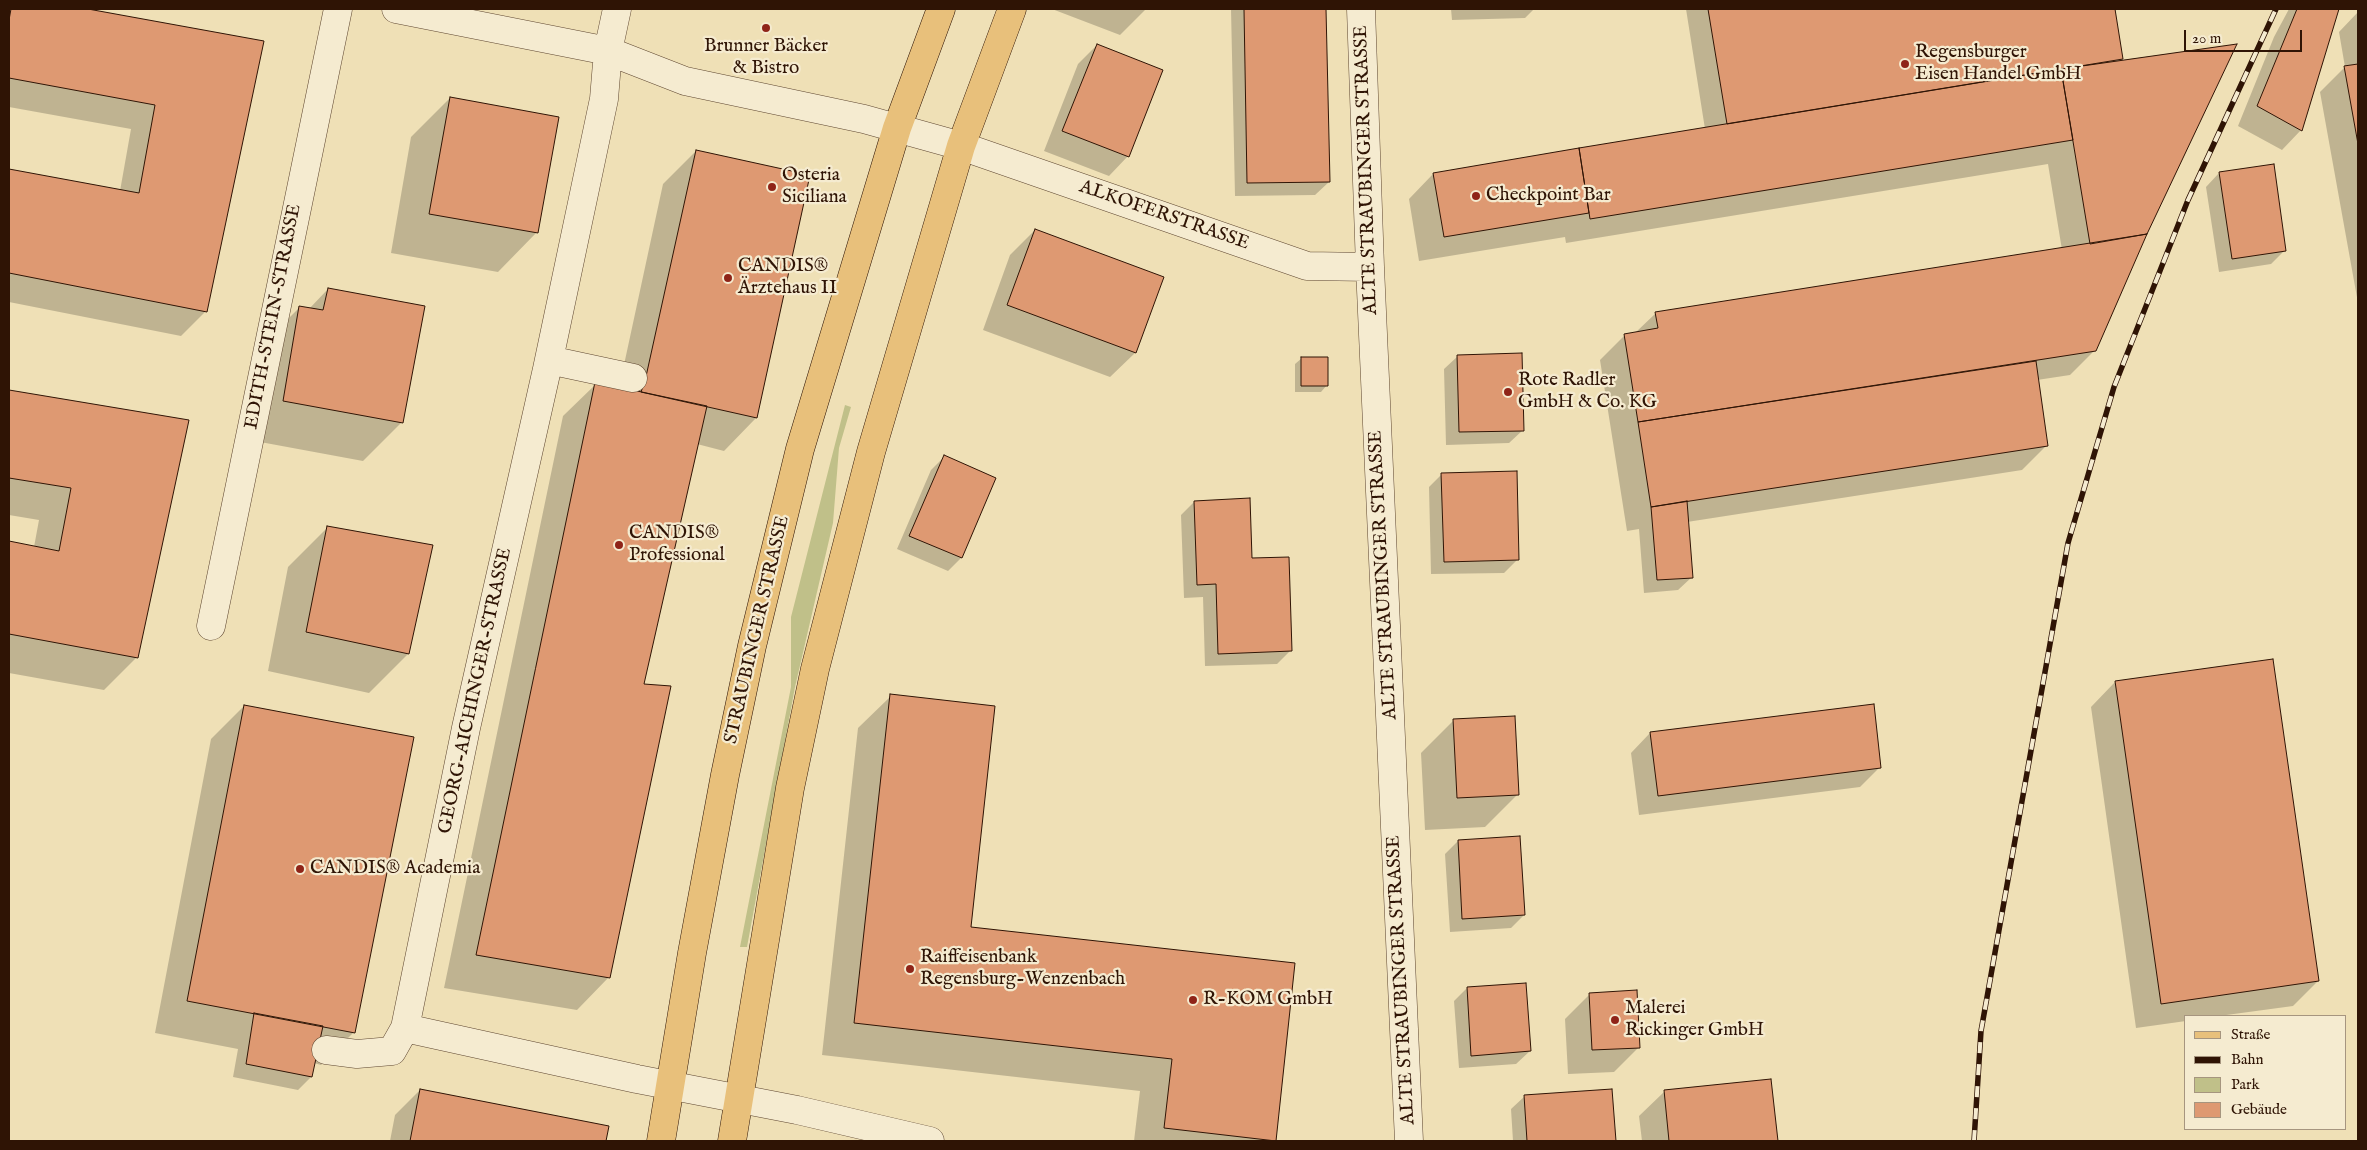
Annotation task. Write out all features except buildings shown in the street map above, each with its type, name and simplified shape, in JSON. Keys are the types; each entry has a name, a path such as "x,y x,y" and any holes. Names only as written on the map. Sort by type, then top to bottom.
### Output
{"main road":[{"name":"STRAUBINGER STRASSE","path":"661,1141 722,794 752,646 800,449 897,128 941,9"},
{"path":"732,1141 790,788 816,669 870,452 961,146 1012,9"}],"street":[{"name":"EDITH-STEIN-STRASSE","path":"211,626 338,9"},
{"path":"396,9 608,50 685,81 864,119 961,146"},
{"path":"608,50 616,9"},
{"name":"ALTE STRAUBINGER STRASSE","path":"1361,9 1370,267 1409,1141"},
{"name":"GEORG-AICHINGER-STRASSE","path":"326,1050 357,1054 392,1051 405,1028 466,728 549,360 604,98 608,50"},
{"name":"ALKOFERSTRASSE","path":"961,146 1307,266 1370,267"},
{"path":"549,360 632,378"},
{"path":"405,1028 739,1098 930,1141"}],"green space":[{"path":"845,405 851,407 839,448 833,523 795,687 747,947 740,947 791,687 791,617"}],"railway":[{"path":"1974,1141 1981,1031 2068,543 2114,387 2188,200 2276,9"}],"place":[{"name":"Brunner Bäcker & Bistro","path":"766,28"},
{"name":"Regensburger Eisen Handel GmbH","path":"1905,64"},
{"name":"Osteria Siciliana","path":"772,187"},
{"name":"Checkpoint Bar","path":"1476,196"},
{"name":"CANDIS® Ärztehaus II","path":"728,278"},
{"name":"Rote Radler GmbH & Co. KG","path":"1508,392"},
{"name":"CANDIS® Professional","path":"619,545"},
{"name":"CANDIS® Academia","path":"300,869"},
{"name":"Raiffeisenbank Regensburg-Wenzenbach","path":"910,969"},
{"name":"R-KOM GmbH","path":"1193,1000"},
{"name":"Malerei Rickinger GmbH","path":"1615,1020"}]}
